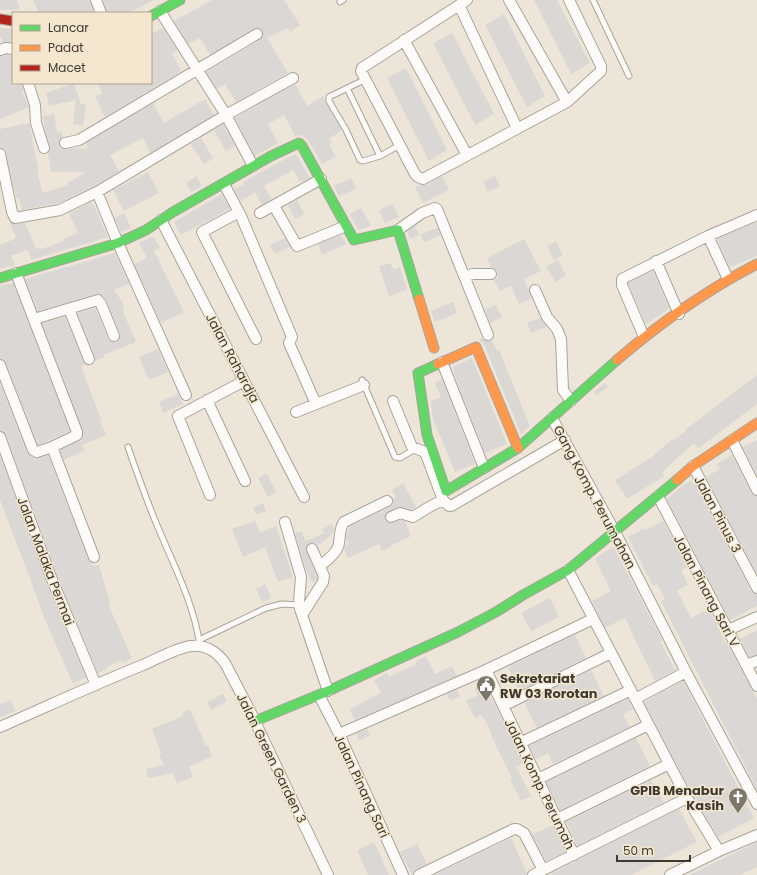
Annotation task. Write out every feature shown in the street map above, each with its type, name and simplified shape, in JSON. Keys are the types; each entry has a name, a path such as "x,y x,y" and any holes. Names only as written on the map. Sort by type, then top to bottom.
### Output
{"street":[{"path":"96,0 101,12"},
{"path":"180,0 155,13 198,70 226,115 253,166"},
{"path":"509,0 567,102"},
{"path":"517,128 464,2 362,68 361,71 415,174 424,179 567,102 601,71 602,66 568,0"},
{"path":"0,19 12,21"},
{"path":"65,143 79,140 257,34"},
{"path":"404,40 467,155"},
{"path":"0,50 6,48 12,49"},
{"path":"0,154 12,212 15,218 60,210 97,192 226,115 293,78"},
{"path":"28,84 35,105 36,123 44,148"},
{"path":"0,278 118,243 146,230 253,166 295,144 300,144 355,241 390,230 398,230 422,213 435,208 437,209 488,335"},
{"path":"260,213 321,179"},
{"path":"224,184 239,212 292,337 289,343 316,404"},
{"path":"97,192 118,243 186,395"},
{"path":"274,206 297,246 346,226"},
{"path":"239,212 202,232 256,339"},
{"path":"644,337 621,282 623,278 708,236 757,215"},
{"name":"Jalan Rahardja","path":"161,220 304,496"},
{"path":"398,230 434,348"},
{"path":"708,236 728,279"},
{"path":"656,261 678,314"},
{"name":"Gang Komp. Perumahan","path":"757,264 728,279 644,337 552,418 615,532 686,672 757,804"},
{"path":"0,365 33,449 37,452 76,435 77,432 16,273"},
{"path":"464,276 491,274"},
{"path":"535,290 547,317 557,329 561,339 563,390 571,401"},
{"path":"34,319 98,300 100,301 114,336"},
{"path":"69,309 89,359"},
{"path":"518,448 476,348 417,374 427,435 446,491 518,448 552,418"},
{"path":"442,362 484,468"},
{"path":"210,494 178,416 244,381"},
{"path":"296,412 363,382"},
{"path":"207,400 246,481"},
{"path":"393,401 412,445 425,452 443,500 447,506 451,506 565,440"},
{"path":"693,466 757,423"},
{"name":"Jalan Malaka Permai","path":"0,437 51,577 96,685"},
{"path":"732,440 757,490"},
{"path":"52,446 94,557"},
{"name":"Jalan Pinus 3","path":"255,721 323,694 458,632 496,612 568,570 693,466 757,588"},
{"name":"Jalan Pinang Sari V","path":"658,496 757,686"},
{"path":"391,517 400,513 413,517 443,500"},
{"path":"320,566 337,549 340,527 344,522 387,501"},
{"path":"285,522 301,577 301,610"},
{"path":"301,610 323,582 324,576 312,548"},
{"path":"568,570 687,798 719,851"},
{"name":"Jalan Pinang Sari","path":"301,610 323,694 339,734 403,875"},
{"path":"728,630 757,617"},
{"path":"339,734 486,670 593,619"},
{"path":"0,727 185,648 202,645"},
{"name":"Jalan Green Garden 3","path":"202,645 218,654 225,663 255,721 328,875"},
{"path":"502,706 611,653"},
{"path":"746,665 757,661"},
{"name":"Jalan Komp. Perumah","path":"486,670 574,855"},
{"path":"520,743 686,672"},
{"path":"538,779 648,725"},
{"path":"557,819 669,764"},
{"path":"419,875 514,829 524,833 543,872 687,798"},
{"path":"670,875 719,851 757,835"}],"lane":[{"path":"593,0 629,76"},
{"path":"366,80 330,97 329,101 346,130 360,160 364,161 380,156 400,145"},
{"path":"347,88 380,156"},
{"path":"363,382 395,457 400,458 416,448"},
{"path":"128,447 143,492 197,623 202,645 266,608 282,604 301,610"}],"building":[{"path":"0,0 17,0 20,9 0,10"},
{"path":"33,0 90,0 94,12 39,12"},
{"path":"103,0 154,0 131,12 107,12"},
{"path":"212,0 284,0 300,25 290,32 288,28 267,38 288,73 236,102 225,84 217,89 206,72 260,40 263,34 260,29 254,28 210,55 200,38 188,44 174,21"},
{"path":"534,0 557,0 590,63 571,74"},
{"path":"504,14 545,96 527,107 485,25"},
{"path":"0,28 12,29 12,42 2,43 2,38 0,38"},
{"path":"163,28 177,50 172,53 181,71 105,117 95,96 102,93 98,84 152,84 152,34"},
{"path":"452,33 494,114 475,125 433,43"},
{"path":"12,55 12,84 13,86 22,84 24,90 22,91 29,107 0,119 0,56"},
{"path":"406,68 447,150 429,161 387,78"},
{"path":"74,84 81,104 86,105 83,126 73,124 76,100 49,106 46,93"},
{"path":"295,84 307,106 323,96 342,130 329,139 332,143 329,144 336,157 322,164 308,140 301,135 295,136 284,115 268,124 278,143 255,156 235,118"},
{"path":"205,99 214,115 150,153 143,138 110,155 119,171 94,186 62,202 22,210 19,198 17,198 13,185 5,149 0,148 0,129 29,123 39,172 37,172 43,193 68,185 67,183 87,172 51,172 48,153 50,146 45,130 43,116 54,114 57,132 61,131 63,137 59,141 60,148 89,149 86,143 153,103 164,123"},
{"path":"223,124 235,146 226,151 214,130"},
{"path":"201,138 213,158 204,165 191,144"},
{"path":"296,154 310,178 300,182 293,170 264,186 271,199 262,205 255,192 241,201 234,190 244,184 243,182"},
{"path":"148,172 159,193 124,211 113,190"},
{"path":"196,176 202,186 191,192 186,183"},
{"path":"442,176 449,190 423,203 415,187 419,185 426,185"},
{"path":"495,176 500,186 488,192 483,182"},
{"path":"351,178 356,189 339,196 334,186"},
{"path":"222,194 230,209 181,235 174,222"},
{"path":"297,200 304,214 295,219 288,205"},
{"path":"92,202 108,237 31,260 28,250 11,256 15,265 0,269 0,245 16,238 10,223 25,223 36,249 42,249 64,241 63,239 78,233 69,213"},
{"path":"393,204 399,217 385,223 379,210"},
{"path":"361,208 371,226 358,230 350,214"},
{"path":"124,213 131,228 121,232 115,218"},
{"path":"757,222 757,256 730,267 717,239"},
{"path":"415,226 419,235 410,239 407,231"},
{"path":"438,228 441,235 424,242 420,234"},
{"path":"341,235 346,244 322,255 318,244"},
{"path":"153,236 160,248 154,251 184,312 161,323 134,264 147,258 139,243"},
{"path":"285,238 290,247 275,254 270,245"},
{"path":"524,239 541,271 524,279 532,298 519,304 511,286 500,291 494,280 498,278 497,271 492,268 487,258"},
{"path":"556,241 563,255 554,260 547,246"},
{"path":"115,253 129,284 114,290 123,303 124,314 136,342 104,355 104,357 95,361 95,357 78,313 95,308 108,339 113,342 117,342 120,334 107,302 103,296 96,294 38,311 25,279"},
{"path":"558,260 566,276 555,282 546,266"},
{"path":"390,263 394,270 400,267 407,290 389,296 379,266"},
{"path":"653,271 669,309 646,324 628,283"},
{"path":"13,283 70,431 38,445 6,363 4,360 0,359 0,286"},
{"path":"453,302 457,313 435,322 431,311"},
{"path":"496,305 502,317 490,323 485,310"},
{"path":"65,317 83,361 86,364 81,366 102,422 100,422 106,435 82,445 85,450 64,460 60,450 80,441 83,438 83,432 42,323"},
{"path":"540,318 547,327 531,333 527,323"},
{"path":"482,338 487,341 492,340 497,350 499,350 530,426 521,434 484,344 479,340"},
{"path":"158,349 168,372 149,380 139,357"},
{"path":"472,358 507,444 485,453 454,374 453,367"},
{"path":"757,375 757,404 699,448 694,443 662,472 664,476 627,499 615,480 652,457 672,439 674,440 686,431 685,430"},
{"path":"442,379 475,464 455,472 433,419 431,401 441,397 435,383"},
{"path":"0,383 27,453 35,458 48,455 88,559 93,566 99,565 110,603 108,604 132,658 122,663 121,660 106,667 107,669 98,673 57,575 6,435 4,432 0,431"},
{"path":"605,383 608,387 596,395 594,392"},
{"path":"178,394 183,404 163,413 159,402"},
{"path":"757,440 757,475 743,447"},
{"path":"732,455 751,493 757,496 757,574 706,477 720,469 717,464"},
{"path":"0,456 45,579 86,677 73,684 44,617 0,500"},
{"path":"267,473 276,492 268,497 258,478"},
{"path":"691,481 693,484 695,483 751,591 757,594 757,606 730,620 667,499 683,485"},
{"path":"403,483 416,507 411,510 397,507 386,513 385,519 387,522 391,523 400,520 405,521 411,536 382,551 379,544 348,558 344,549 345,546 349,544 346,537 349,527 390,507 393,504 393,499 396,497 392,490"},
{"path":"263,503 266,511 256,515 253,507"},
{"path":"255,521 260,533 276,526 293,577 278,582 265,547 243,557 232,529"},
{"path":"663,521 688,567 681,570 688,585 677,591 691,618 709,608 726,644 727,643 757,698 757,790 661,601 665,599 657,584 653,586 628,537"},
{"path":"331,524 334,529 333,533 322,543 317,545 310,543 306,548 317,577 317,580 312,582 306,570 295,533 302,531 305,541 325,533 322,530"},
{"path":"614,547 662,640 660,641 675,670 655,681 625,618 605,628 592,601 611,591 595,559"},
{"path":"265,584 271,598 262,602 256,589"},
{"path":"550,598 559,617 531,631 521,613"},
{"path":"757,630 757,655 749,657 740,639"},
{"path":"575,635 586,658 519,691 508,667"},
{"path":"426,656 435,674 452,666 457,676 355,720 350,709 381,693 374,680 387,673 389,677 416,664 415,662"},
{"path":"591,670 604,696 537,728 524,703"},
{"path":"683,681 754,818 718,837 693,795 644,702"},
{"path":"484,683 523,763 516,767 531,796 521,801 485,720 481,715 475,718 466,701 478,695 475,688"},
{"path":"457,690 460,696 450,701 447,694"},
{"path":"223,694 227,702 211,710 207,702"},
{"path":"628,699 633,709 623,714 630,727 553,764 548,753 536,759 529,746"},
{"path":"11,700 15,711 0,717 0,704"},
{"path":"190,709 212,756 189,767 193,777 177,783 173,773 148,778 146,769 164,765 159,754 161,753 152,729 183,716 182,713"},
{"path":"367,729 370,735 359,741 356,734"},
{"path":"636,738 650,766 560,810 546,782"},
{"path":"651,780 664,802 577,846 566,822"},
{"path":"679,809 697,842 631,875 549,875"},
{"path":"553,825 565,852 546,861 532,835"},
{"path":"511,838 527,875 434,875"},
{"path":"374,842 389,875 368,875 357,850"},
{"path":"757,842 757,867 740,875 689,875"},
{"path":"417,844 427,864 416,869 412,875 400,852"}],"traffic: fast":[{"path":"152,15 180,0"},
{"path":"0,278 118,243 146,230 173,212 271,156 299,143 354,240 398,230 419,299"},
{"path":"438,364 418,373 427,435 446,491 518,448 617,360"},
{"path":"255,721 328,691 458,632 496,612 568,570 677,480"}],"traffic: slow":[{"path":"617,360 684,308 738,274 757,264"},
{"path":"419,299 434,348"},
{"path":"438,364 476,347 518,448"},
{"path":"677,480 693,466 757,423"}],"traffic: jam":[{"path":"0,19 12,21"}],"place":[{"name":"Sekretariat RW 03 Rorotan","path":"486,702"},
{"name":"GPIB Menabur Kasih","path":"738,814"}]}
